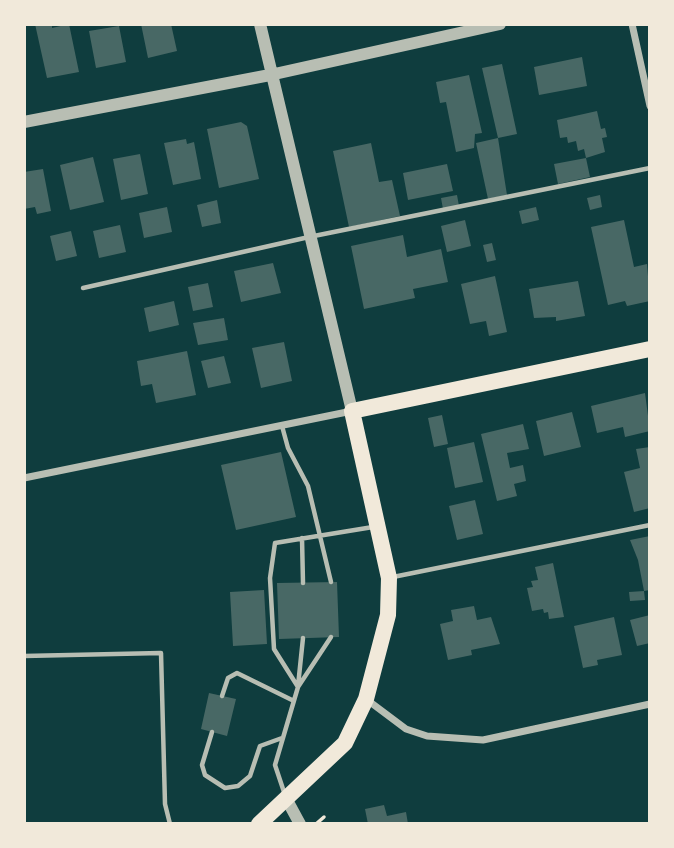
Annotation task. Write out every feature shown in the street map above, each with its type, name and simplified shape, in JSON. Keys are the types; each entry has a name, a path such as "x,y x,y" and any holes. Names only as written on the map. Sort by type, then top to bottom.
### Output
{"main road":[{"path":"259,824 345,743 366,699 388,615 389,578 352,411 649,349"}],"street":[{"path":"24,478 352,411 260,24"},
{"path":"24,122 270,75 500,24"},
{"path":"632,24 649,106"},
{"path":"366,699 406,729 428,736 482,740 649,704"},
{"path":"287,800 300,824"}],"lane":[{"path":"83,288 310,237 649,168"},
{"path":"282,425 288,448 308,486 331,582"},
{"path":"389,578 649,525"},
{"path":"298,687 274,649 270,578 275,543 377,526"},
{"path":"302,538 303,583"},
{"path":"298,687 331,637"},
{"path":"287,800 275,765 298,687 303,638"},
{"path":"24,656 161,653 165,803 170,824"},
{"path":"222,696 228,678 237,673 294,701"},
{"path":"212,732 202,765 205,775 225,788 238,786 250,776 260,746 283,738"}],"path":[{"path":"316,824 324,817"}],"building":[{"path":"35,24 52,24 52,28 69,24 79,72 47,78"},
{"path":"141,24 171,24 177,51 148,58"},
{"path":"119,26 126,62 96,68 89,31"},
{"path":"582,57 587,86 539,95 534,67"},
{"path":"502,64 517,134 498,138 482,68"},
{"path":"469,75 482,133 475,134 474,148 456,152 446,102 440,103 436,82"},
{"path":"597,111 601,129 605,128 607,137 602,138 605,152 586,158 584,149 578,151 576,141 568,143 567,137 560,138 557,120"},
{"path":"241,122 247,126 259,179 219,188 207,129"},
{"path":"498,138 507,195 488,199 476,143"},
{"path":"186,139 187,144 194,142 201,179 173,185 164,143"},
{"path":"371,143 379,182 392,180 400,216 349,227 333,151"},
{"path":"140,154 148,194 121,200 113,159"},
{"path":"93,157 104,202 70,210 60,165"},
{"path":"586,158 590,177 558,184 554,164"},
{"path":"447,164 453,191 408,200 403,173"},
{"path":"43,169 51,211 37,214 35,207 24,209 24,172"},
{"path":"457,195 459,206 443,209 441,198"},
{"path":"600,195 602,207 590,210 587,198"},
{"path":"217,200 221,223 202,227 197,205"},
{"path":"167,207 172,232 144,238 139,213"},
{"path":"536,207 539,220 522,224 519,211"},
{"path":"465,220 471,246 447,252 441,226"},
{"path":"624,220 634,267 647,264 650,301 627,306 625,301 608,305 591,227"},
{"path":"120,225 126,252 99,258 93,231"},
{"path":"71,231 77,256 56,261 50,236"},
{"path":"403,235 407,257 441,249 448,282 413,289 415,298 364,309 351,246"},
{"path":"492,243 496,260 487,262 483,245"},
{"path":"273,263 281,293 241,302 234,271"},
{"path":"495,276 507,332 489,336 486,321 470,324 461,284"},
{"path":"578,281 585,316 556,321 556,317 534,318 529,289"},
{"path":"208,283 213,307 193,311 188,287"},
{"path":"174,301 179,325 149,332 144,308"},
{"path":"224,318 228,340 198,345 193,323"},
{"path":"284,342 292,381 261,388 252,348"},
{"path":"187,351 196,395 156,403 152,384 141,386 137,361"},
{"path":"224,356 231,383 208,388 201,361"},
{"path":"645,393 650,431 625,437 623,427 597,433 591,406"},
{"path":"572,412 581,447 544,456 536,421"},
{"path":"442,415 448,444 434,447 428,418"},
{"path":"523,424 529,449 507,453 510,468 523,465 526,481 514,484 517,496 497,501 481,434"},
{"path":"474,442 483,482 455,488 447,448"},
{"path":"650,447 650,508 634,512 624,472 640,468 636,449"},
{"path":"281,452 296,517 236,530 221,465"},
{"path":"475,500 483,534 457,540 449,506"},
{"path":"650,536 650,590 644,591 638,560 630,540"},
{"path":"553,563 564,617 549,619 548,612 544,613 543,609 532,611 527,588 533,587 531,581 538,580 535,567"},
{"path":"337,582 339,637 279,639 277,583"},
{"path":"264,590 267,644 233,646 230,592"},
{"path":"644,591 645,600 630,601 629,592"},
{"path":"474,606 477,620 491,617 500,644 471,650 472,655 448,660 440,624 453,621 451,610"},
{"path":"650,615 650,643 637,646 630,620"},
{"path":"614,617 622,655 597,660 598,665 583,668 574,626"},
{"path":"209,693 236,699 227,736 201,729"},
{"path":"384,805 387,816 406,812 408,824 368,824 365,809"}]}
